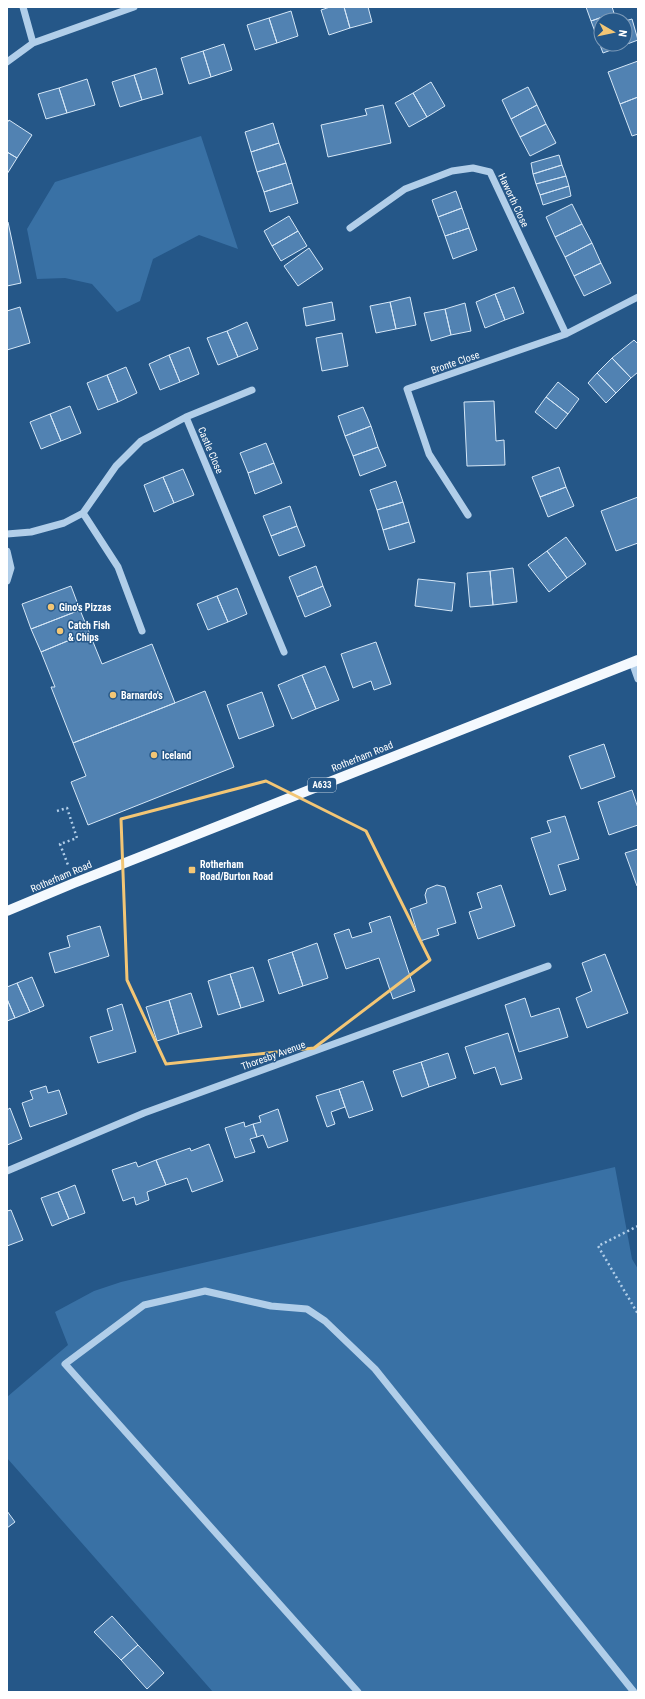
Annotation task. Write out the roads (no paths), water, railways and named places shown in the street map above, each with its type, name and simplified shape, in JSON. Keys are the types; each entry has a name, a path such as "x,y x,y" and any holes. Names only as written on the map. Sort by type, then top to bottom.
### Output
{"main road":[{"name":"Rotherham Road","path":"7,912 74,883 635,661"}],"street":[{"path":"23,7 33,43"},
{"path":"7,62 33,43 134,7"},
{"name":"Haworth Close","path":"350,228 405,189 452,171 473,168 490,172 566,334"},
{"name":"Bronte Close","path":"468,515 429,454 407,389 566,334 638,297"},
{"path":"7,534 31,532 64,523 84,513 116,466 141,440 186,417 252,390"},
{"name":"Castle Close","path":"186,417 284,652"},
{"path":"84,513 118,568 142,631"},
{"path":"7,551 11,568 7,581"},
{"path":"635,661 638,679"},
{"name":"Thoresby Avenue","path":"7,1171 144,1113 548,966"},
{"path":"358,1692 65,1364 144,1305 205,1291 271,1306 307,1309 325,1321 375,1368 634,1692"}],"place":[{"name":"Gino's Pizzas","path":"51,607"},
{"name":"Catch Fish & Chips","path":"60,631"},
{"name":"Barnardo's","path":"113,695"},
{"name":"Iceland","path":"154,755"},
{"name":"Rotherham Road/Burton Road","path":"192,870"}]}
